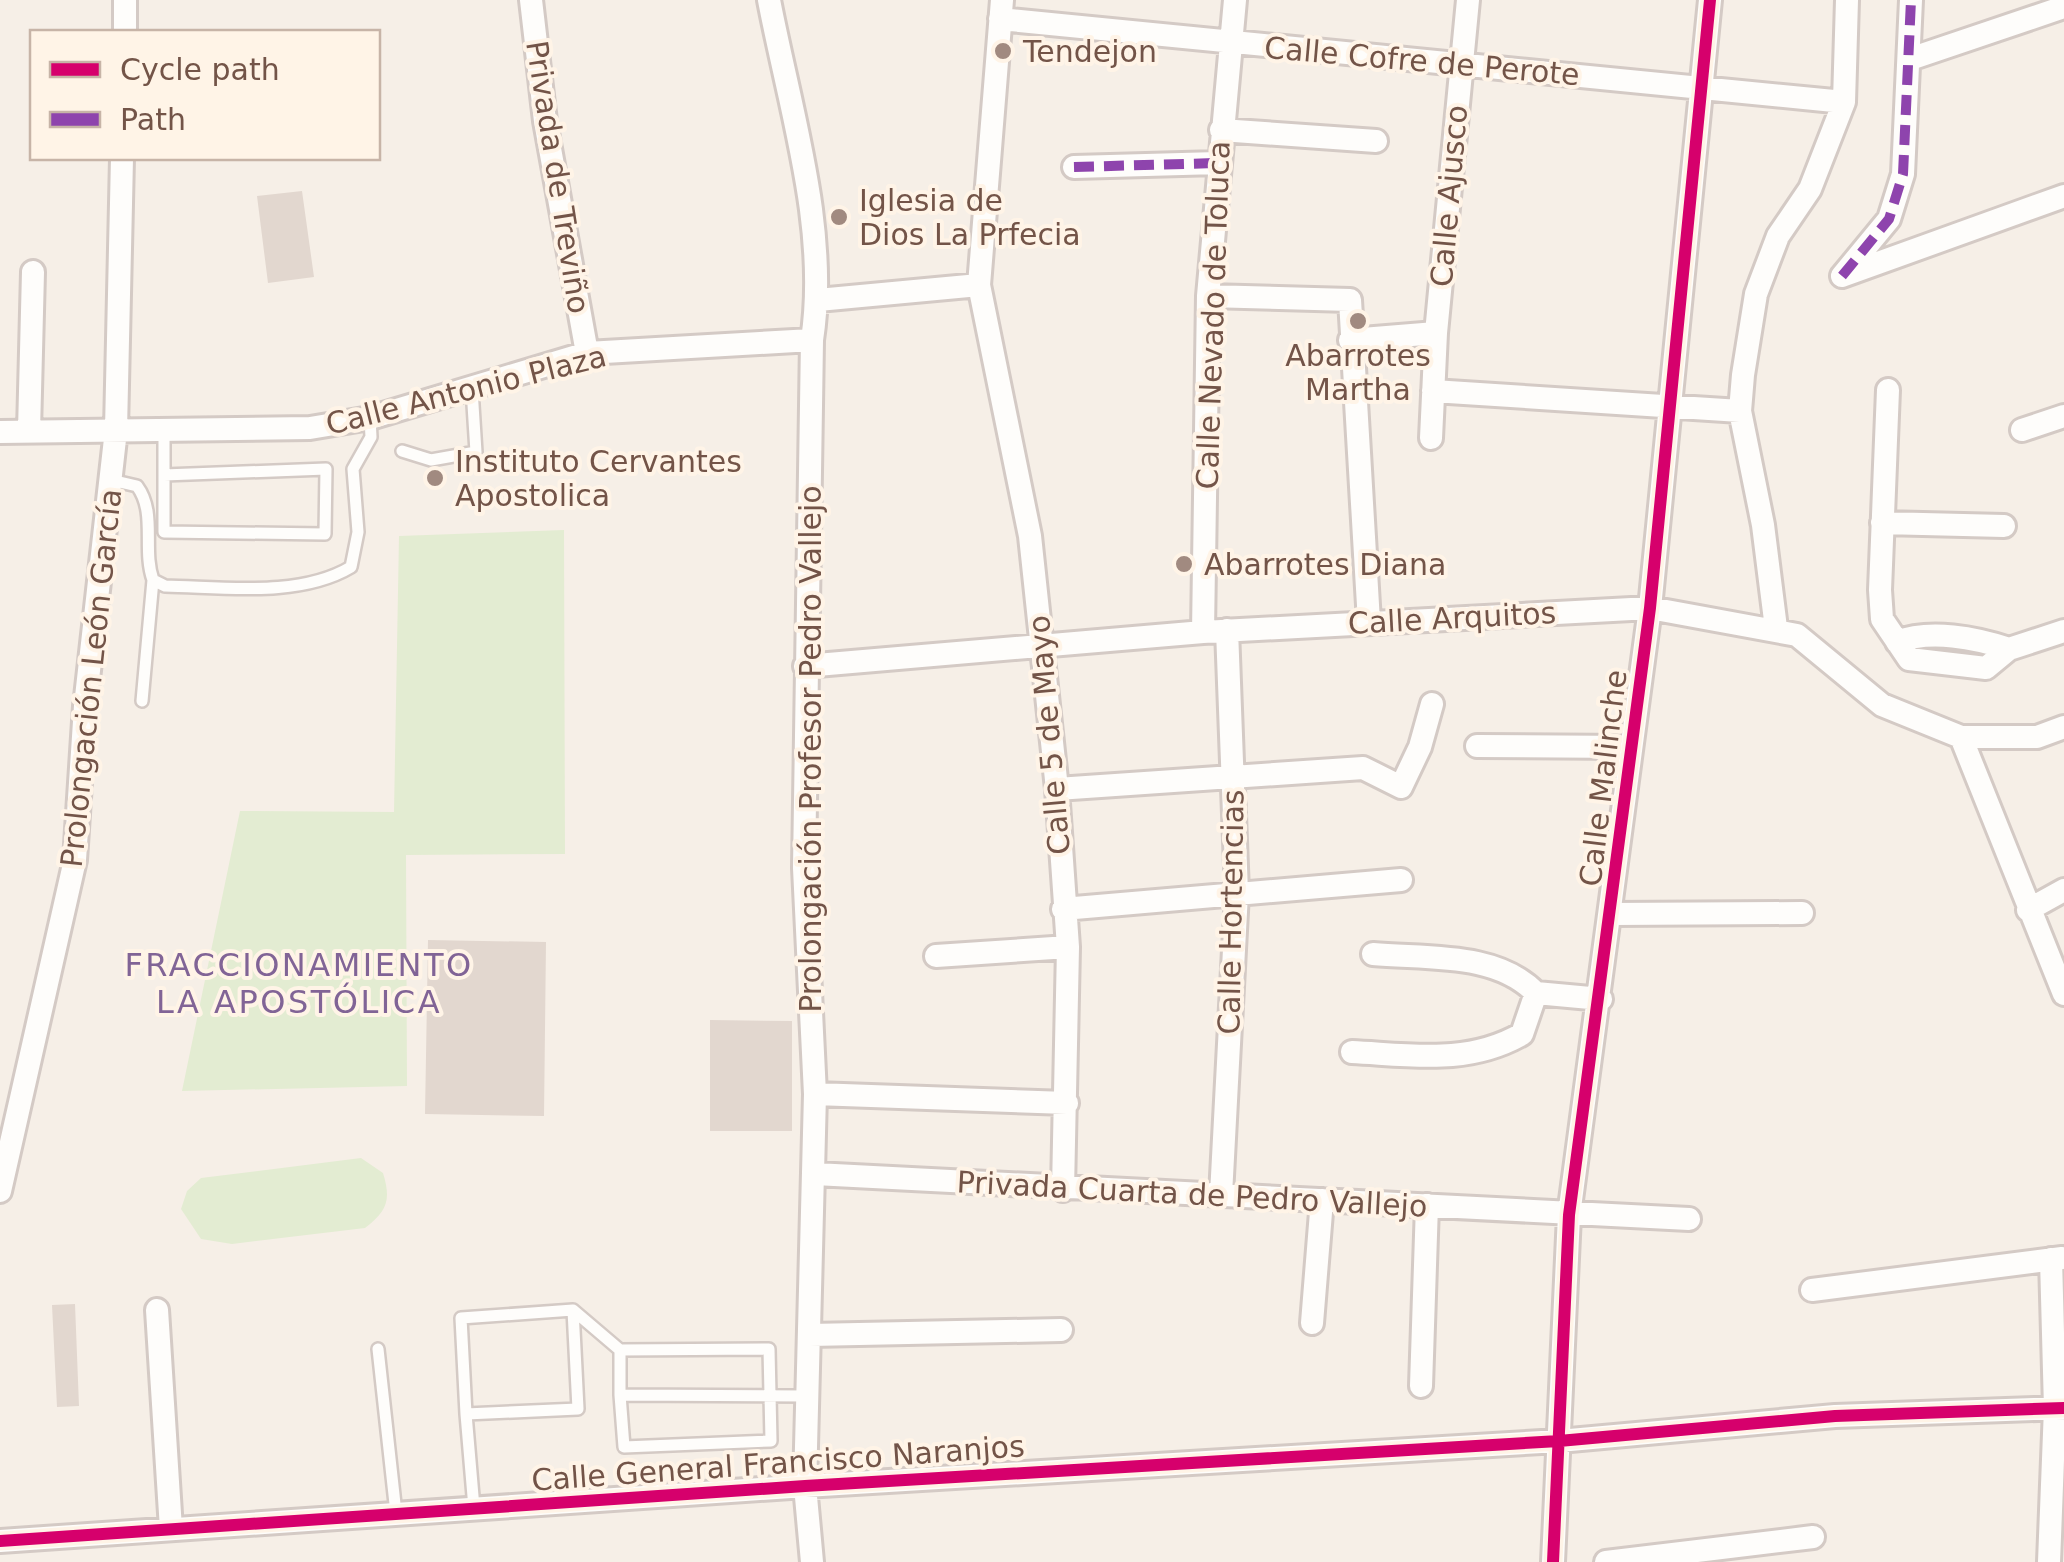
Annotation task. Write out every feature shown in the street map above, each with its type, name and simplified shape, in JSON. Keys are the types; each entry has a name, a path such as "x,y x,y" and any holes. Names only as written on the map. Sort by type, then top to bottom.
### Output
{"street":[{"path":"124,30 125,0"},
{"name":"Privada de Treviño","path":"530,0 544,121 586,354"},
{"name":"Prolongación Profesor Pedro Vallejo","path":"768,0 812,220 818,300 812,340 804,868 815,1094 804,1486 812,1562"},
{"name":"Calle Nevado de Toluca","path":"1202,632 1208,296 1234,0"},
{"name":"Calle Ajusco","path":"1431,438 1436,333 1468,0"},
{"name":"Calle Malinche","path":"1553,1562 1569,1215 1601,999 1650,608 1710,0"},
{"path":"1776,628 1763,525 1740,412 1756,294 1778,236 1810,188 1844,102 1847,0"},
{"path":"1910,0 1903,174 1889,218 1842,276 2064,196"},
{"path":"1910,58 2064,7"},
{"name":"Calle Cofre de Perote","path":"1001,9 1230,43 1844,102"},
{"name":"Calle 5 de Mayo","path":"1001,9 979,285 1030,536 1057,789 1068,948 1063,1190"},
{"path":"1220,130 1376,140"},
{"name":"Prolongación León García","path":"0,1191 75,860 85,706 116,430 122,160"},
{"path":"1074,167 1218,163"},
{"path":"29,431 33,272"},
{"path":"818,300 979,285"},
{"path":"1208,296 1350,300 1368,622"},
{"path":"1350,340 1436,333"},
{"name":"Calle Antonio Plaza","path":"0,432 310,428 370,418 586,354 812,340"},
{"path":"1888,390 1882,619 1897,642 1914,635 1984,641 2008,649 2064,631"},
{"path":"1433,392 1672,404 1740,412"},
{"path":"2022,430 2064,416"},
{"path":"1882,523 2004,526"},
{"name":"Calle Arquitos","path":"805,666 1227,630 1650,608 1776,628 1797,635 1882,705 1960,737 2037,737 2064,727"},
{"name":"Calle Hortencias","path":"1221,1195 1236,894 1227,630"},
{"path":"1057,789 1363,768 1401,787 1420,747 1432,704"},
{"path":"1960,737 2064,994"},
{"path":"1477,746 1630,747"},
{"path":"1064,909 1402,880"},
{"path":"2028,910 2064,890"},
{"path":"1612,914 1802,914"},
{"path":"936,956 1068,948"},
{"path":"1373,954 1486,964 1518,975 1536,994 1601,999"},
{"path":"1352,1052 1454,1058 1499,1047 1522,1034 1536,994"},
{"path":"815,1094 1067,1103"},
{"name":"Privada Cuarta de Pedro Vallejo","path":"815,1174 1063,1190 1689,1218"},
{"path":"1312,1323 1322,1200"},
{"path":"1421,1386 1427,1205"},
{"path":"1812,1290 2057,1258 2060,1408 2049,1562"},
{"path":"157,1310 171,1529"},
{"path":"810,1335 1062,1330"},
{"name":"Calle General Francisco Naranjos","path":"0,1541 804,1486 1559,1441 1835,1416 2060,1408"},
{"path":"1606,1562 1813,1537"}],"lane":[{"path":"402,451 431,460 476,452 472,389"},
{"path":"152,580 165,586 260,588 331,579 351,567 358,532 352,469 371,437 370,418"},
{"path":"164,428 164,532"},
{"path":"148,531 326,534 326,469"},
{"path":"164,475 352,469"},
{"path":"111,480 137,486 148,500 152,580 142,700"},
{"path":"474,1508 461,1318 574,1310 620,1350 769,1349 771,1441 624,1447 620,1350"},
{"path":"466,1414 578,1409 574,1310"},
{"path":"378,1349 396,1513"},
{"path":"620,1395 806,1396"}],"green space":[{"path":"564,530 565,854 406,855 407,1086 182,1091 240,811 394,812 399,536"},
{"path":"361,1158 383,1173 387,1190 383,1210 365,1228 232,1244 201,1239 181,1209 187,1191 201,1178"}],"building":[{"path":"302,191 314,277 268,283 257,196"},
{"path":"428,940 546,942 544,1116 425,1114"},
{"path":"710,1020 792,1021 792,1131 710,1131"},
{"path":"75,1304 79,1406 57,1407 52,1305"}],"marked path":[{"path":"1842,276 1889,219 1903,174 1911,0"},
{"path":"1074,167 1218,163"}],"cycle path":[{"path":"1553,1562 1569,1215 1650,608 1710,0"},
{"path":"0,1541 805,1486 1559,1441 1835,1416 2064,1408"}],"place":[{"name":"Tendejon","path":"1003,51"},
{"name":"Iglesia de Dios La Prfecia","path":"839,217"},
{"name":"Abarrotes Martha","path":"1358,321"},
{"name":"Instituto Cervantes Apostolica","path":"435,478"},
{"name":"Abarrotes Diana","path":"1184,564"}],"district":[{"name":"FRACCIONAMIENTO LA APOSTÓLICA","path":"299,984"}]}
